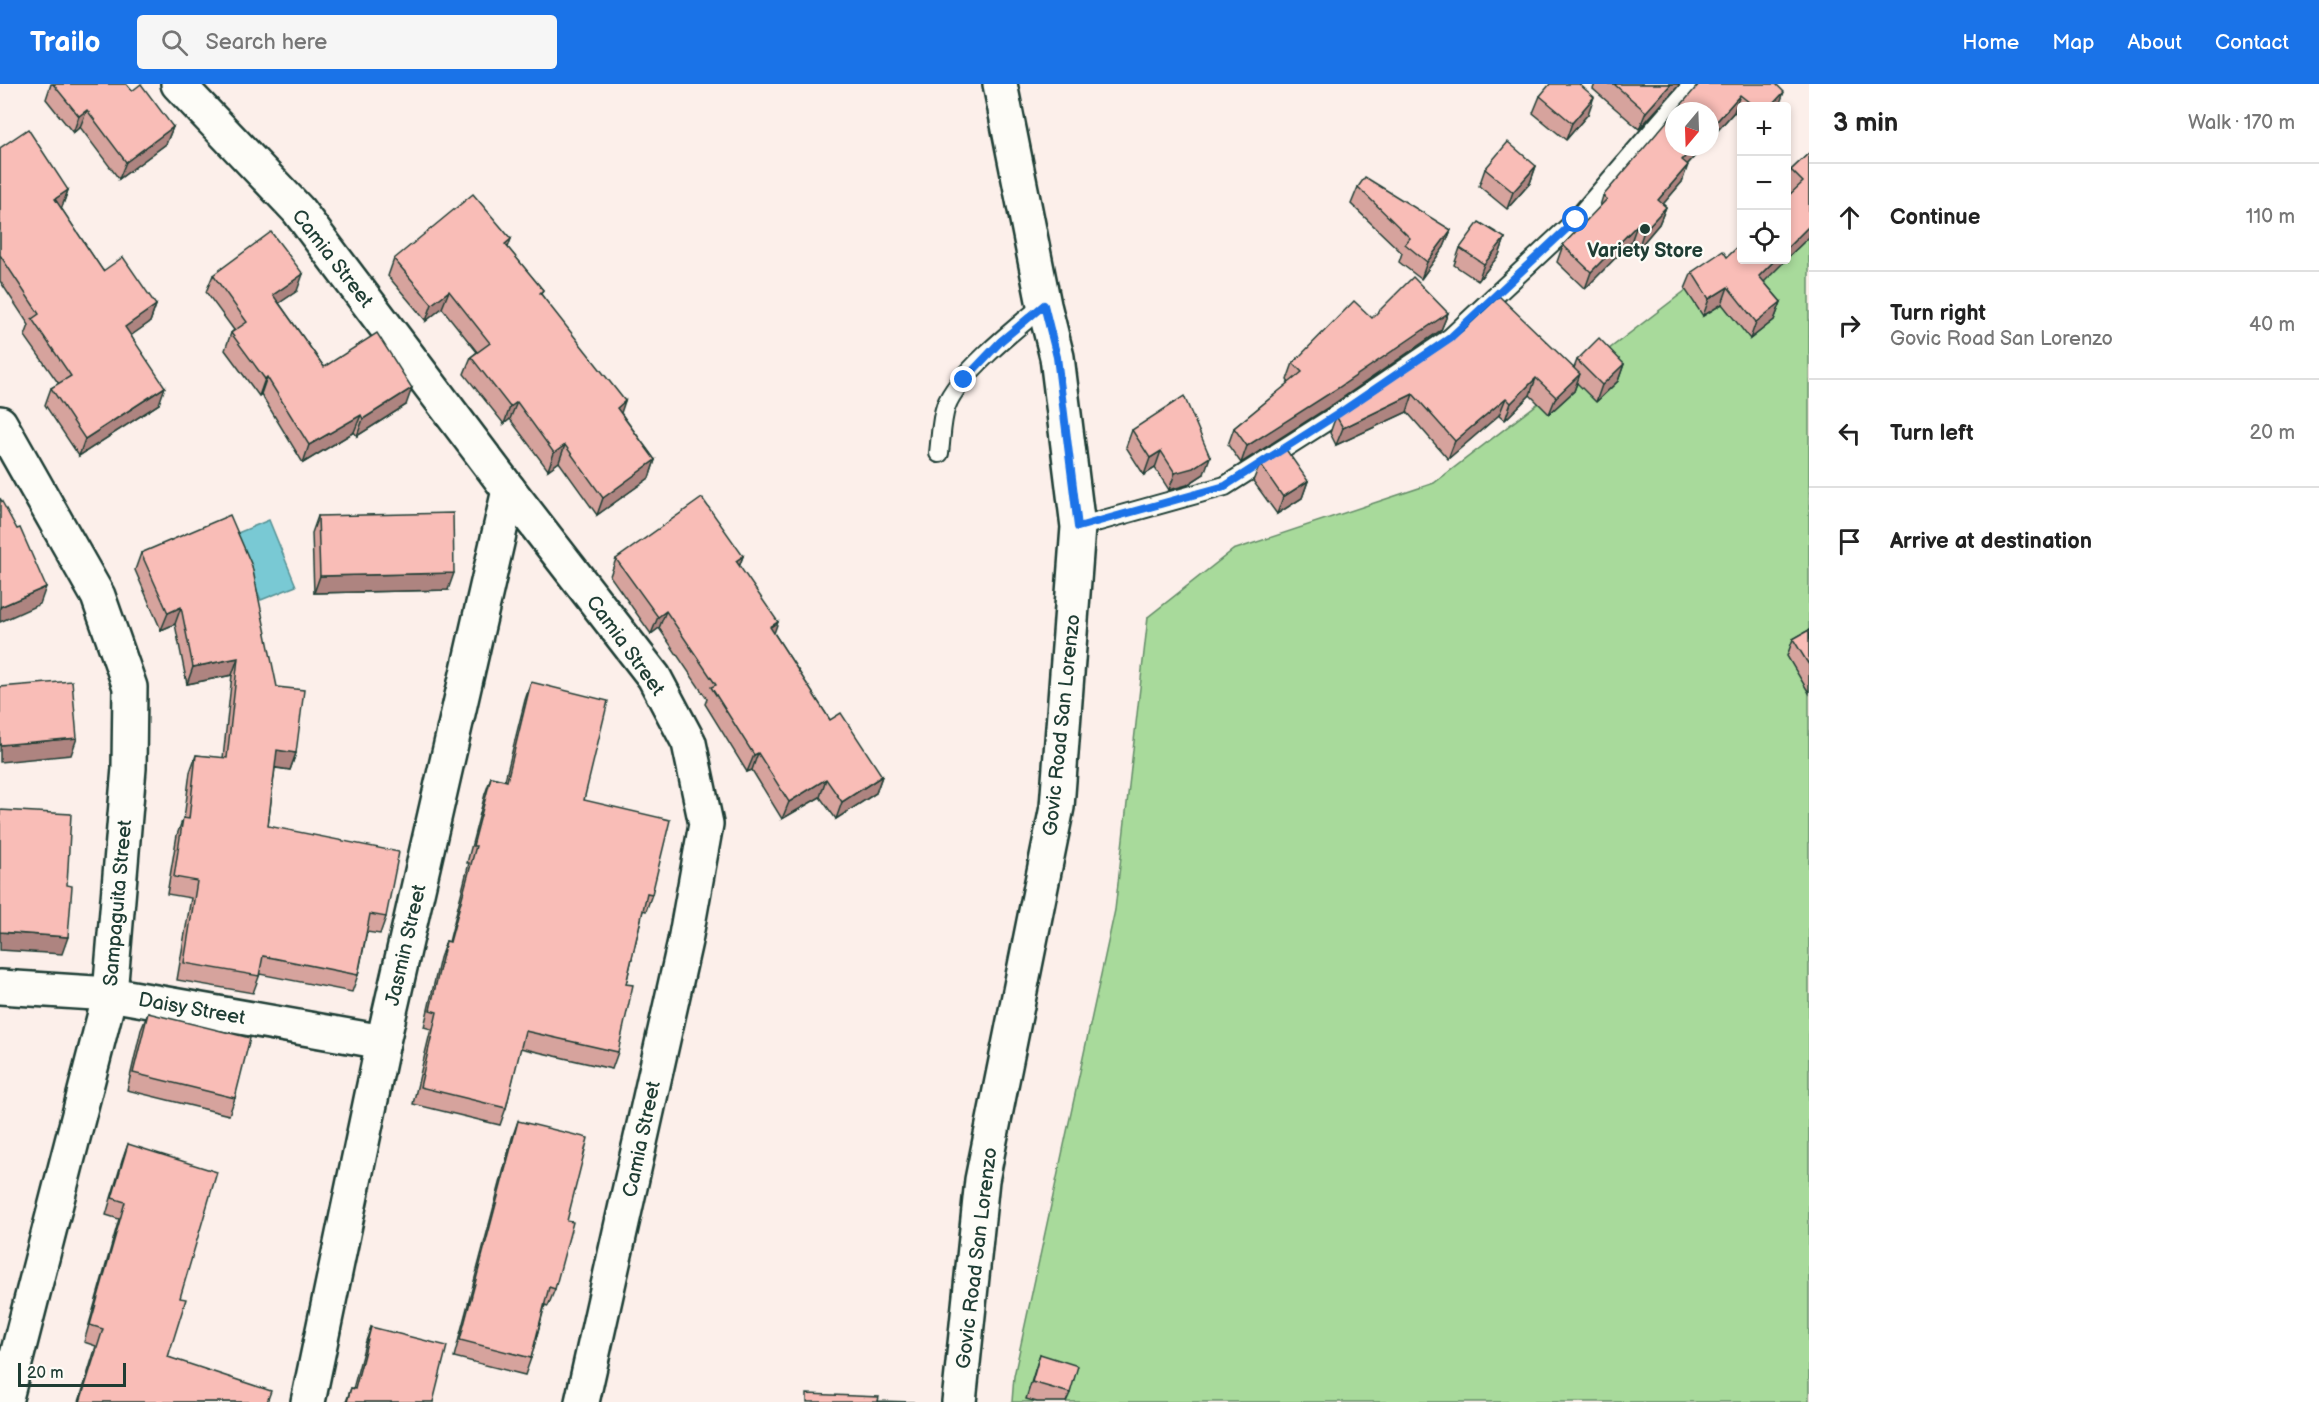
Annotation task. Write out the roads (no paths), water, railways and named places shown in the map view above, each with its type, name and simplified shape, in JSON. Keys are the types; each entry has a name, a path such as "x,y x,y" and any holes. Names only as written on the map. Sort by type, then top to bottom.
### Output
{"street":[{"name":"Camia Street","path":"178,84 298,210 509,490 654,677 689,743 706,824 685,941 582,1402"},
{"name":"Govic Road San Lorenzo","path":"959,1402 982,1180 1057,807 1078,527 1057,357 1044,305 1000,84"},
{"name":"Sampaguita Street","path":"0,423 98,596 130,687 129,768 110,994 5,1402"},
{"name":"Jasmin Street","path":"308,1402 383,1042 509,490"},
{"name":"Daisy Street","path":"0,987 110,994 383,1042"}],"lane":[{"path":"1078,527 1225,486 1338,414 1450,338 1576,220 1693,84"},
{"path":"939,453 946,406 964,380 1001,341 1044,305"}],"water":[{"path":"269,520 296,586 261,600 233,535"}],"place":[{"name":"Variety Store","path":"1645,229"}]}
